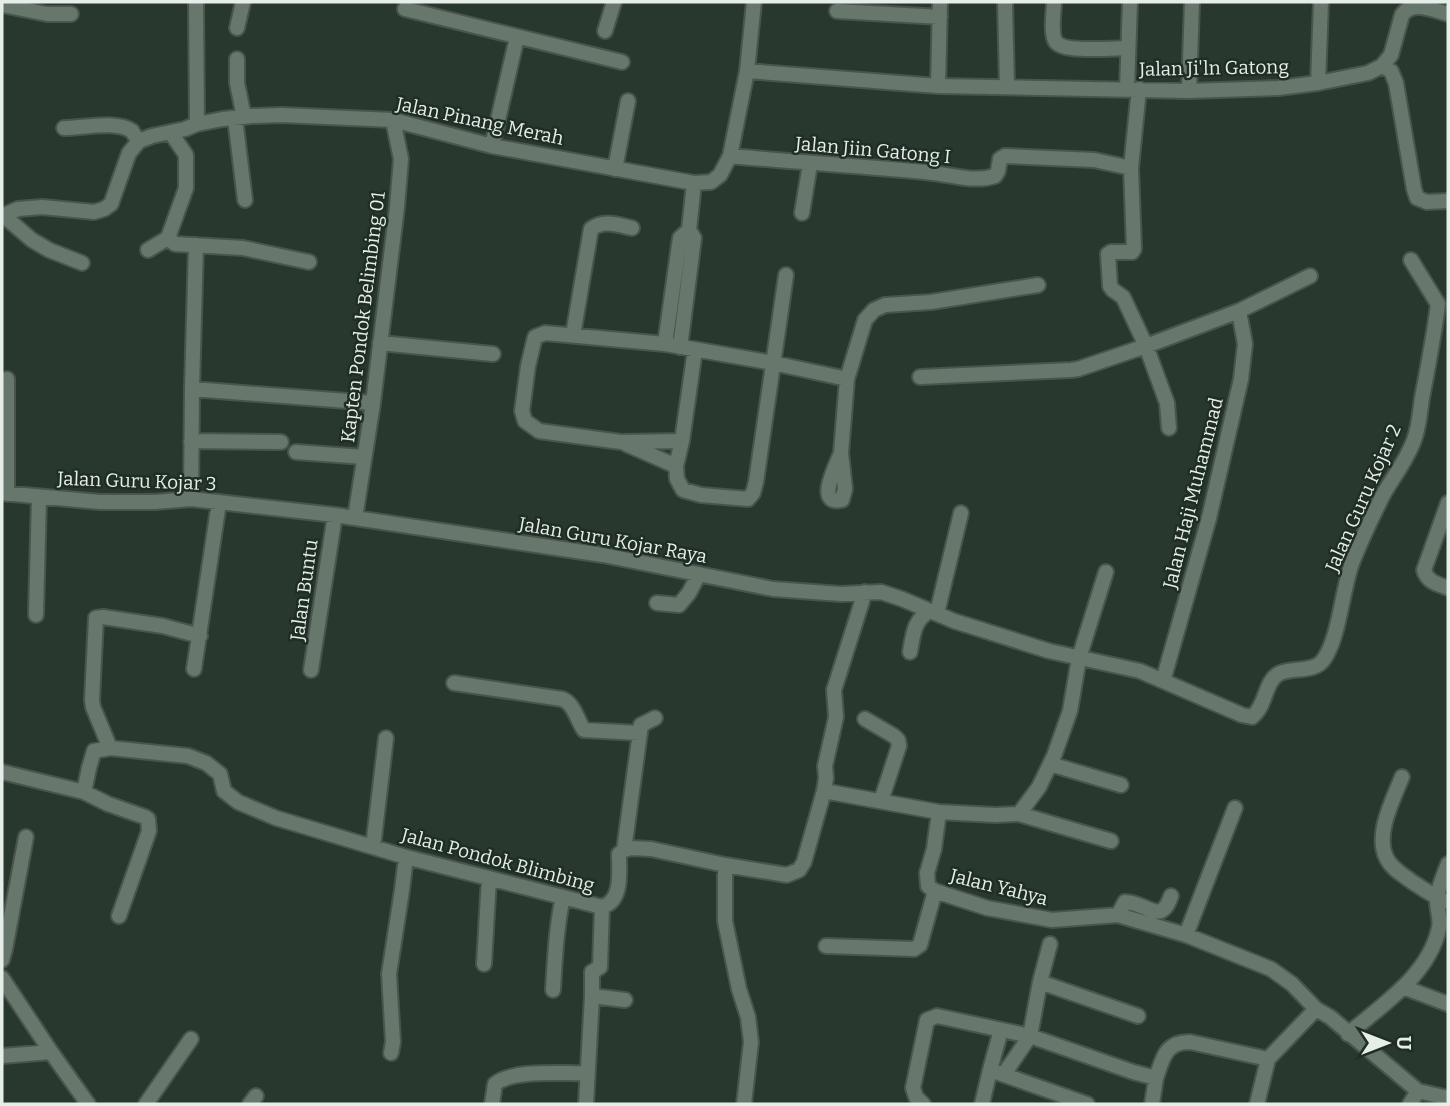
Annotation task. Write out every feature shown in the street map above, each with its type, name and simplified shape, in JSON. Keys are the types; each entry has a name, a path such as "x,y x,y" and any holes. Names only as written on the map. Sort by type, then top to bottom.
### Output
{"street":[{"path":"196,2 197,124"},
{"path":"237,28 243,2"},
{"path":"605,31 614,2"},
{"path":"672,346 694,238 689,230 694,183 711,182 720,175 730,156 747,71 754,2"},
{"path":"1005,2 1007,86"},
{"path":"1054,2 1053,35 1060,46 1128,48"},
{"path":"1130,2 1128,48 1133,89 1131,168 1134,249 1132,252 1108,254 1110,286 1123,297 1146,346 1167,403 1169,428"},
{"path":"1189,91 1192,2"},
{"path":"1318,83 1321,2"},
{"path":"1448,14 1403,4 1405,9 1391,55 1382,66 1391,71 1396,83 1413,189 1417,198 1427,202 1448,201"},
{"path":"2,5 47,14 71,14"},
{"path":"405,9 622,62"},
{"path":"837,11 940,9 938,86"},
{"path":"492,146 517,37"},
{"path":"237,60 246,200"},
{"name":"Jalan Ji'ln Gatong","path":"747,71 938,86 1189,91 1278,88 1318,83 1368,73 1382,66"},
{"path":"615,169 628,101"},
{"name":"Jalan Pinang Merah","path":"139,141 197,124 239,117 282,115 393,120 492,146 694,183"},
{"name":"Kapten Pondok Belimbing 01","path":"355,519 373,403 397,207 401,159 393,120"},
{"path":"64,128 117,126 132,132 139,141 129,153 111,204 104,209 94,212 42,207 19,209 3,216 32,240 82,263"},
{"path":"148,250 168,238 186,188 186,155 171,133"},
{"name":"Jalan Jiin Gatong I","path":"730,156 971,178 995,176 1000,159 1005,156 1094,160 1131,168"},
{"path":"802,213 810,163"},
{"path":"573,335 591,229 605,223 632,228"},
{"path":"168,238 175,244 243,248 309,261"},
{"path":"191,499 196,245"},
{"path":"1411,260 1443,302"},
{"path":"695,350 676,466 677,479 683,490 744,500 750,497 756,482 786,275"},
{"path":"920,377 1071,370 1146,346 1239,311 1310,276"},
{"path":"842,453 847,379 865,320 874,310 884,305 931,302 1038,285"},
{"name":"Jalan Guru Kojar 2","path":"865,592 881,592 954,621 1011,639 1140,671 1252,717 1264,702 1273,678 1292,670 1317,666 1324,660 1333,640 1353,561 1383,495 1414,440 1443,302"},
{"name":"Jalan Haji Muhammad","path":"1163,681 1209,518 1241,379 1245,344 1239,311"},
{"path":"681,441 621,442 539,431 525,421 522,411 530,352 535,337 545,333 672,346 847,379"},
{"path":"380,343 493,354"},
{"path":"5,493 7,379"},
{"path":"192,389 373,403"},
{"path":"191,441 281,442"},
{"path":"621,442 676,466"},
{"path":"296,452 364,457"},
{"name":"Jalan Guru Kojar 3","path":"5,493 100,502 191,499 355,519"},
{"path":"36,615 39,497"},
{"path":"194,669 219,502"},
{"path":"1448,503 1424,570 1429,580 1448,587"},
{"path":"910,652 921,615 934,612 961,513"},
{"name":"Jalan Buntu","path":"311,670 335,515"},
{"name":"Jalan Guru Kojar Raya","path":"355,519 603,555 773,589 841,594 865,592"},
{"path":"1018,814 1039,787 1070,710 1079,658 1106,572"},
{"path":"657,603 679,605 699,574"},
{"path":"655,718 641,725 639,733 624,850 651,849 787,875 799,870 804,862 824,791 825,766 836,711 834,690 865,592"},
{"path":"84,792 94,751 110,748 92,700 96,618 163,626 200,636"},
{"path":"454,683 562,699 570,705 584,730 639,733"},
{"path":"866,719 898,740 899,746 881,800"},
{"path":"373,847 386,738"},
{"name":"Jalan Pondok Blimbing","path":"110,748 188,756 206,763 220,774 224,791 238,802 276,818 406,857 602,907 615,900 619,883 619,854 624,850"},
{"path":"1050,764 1121,785"},
{"path":"2,772 84,792 145,817 149,822 149,831 119,916"},
{"path":"1402,776 1388,812 1381,844 1392,866 1442,900"},
{"path":"824,791 939,812 1018,814 1111,841"},
{"path":"1186,935 1235,808"},
{"name":"Jalan Yahya","path":"939,812 934,849 927,873 928,886 935,891 987,908 1052,920 1118,915 1186,935 1271,969 1419,1091"},
{"path":"2,960 26,837"},
{"path":"391,1053 393,1042 389,974 406,857"},
{"path":"1340,1026 1403,987 1433,948 1440,925 1448,864"},
{"path":"725,865 725,921 739,989 748,1017 751,1042 744,1104"},
{"path":"484,964 489,878"},
{"path":"826,946 918,948 935,891"},
{"path":"1118,915 1125,902 1132,902 1156,912 1161,911 1167,907 1171,896"},
{"path":"553,990 563,897"},
{"path":"586,1104 592,972 600,967 602,907"},
{"path":"982,1104 997,1072 1030,1036 1050,944"},
{"path":"2,978 88,1104"},
{"path":"1040,982 1138,1016"},
{"path":"1403,987 1448,1004"},
{"path":"592,996 625,999"},
{"path":"1257,1104 1268,1059 1317,1009"},
{"path":"923,1104 916,1097 913,1088 927,1020 937,1016 1030,1036 1156,1078"},
{"path":"997,1072 1001,1030"},
{"path":"146,1104 191,1039"},
{"path":"1152,1104 1164,1053 1180,1042 1268,1059"},
{"path":"2,1056 51,1052"},
{"path":"997,1072 1087,1104"},
{"path":"492,1104 495,1084 501,1079 521,1074 586,1073"},
{"path":"1410,1104 1419,1091 1448,1098"}]}
